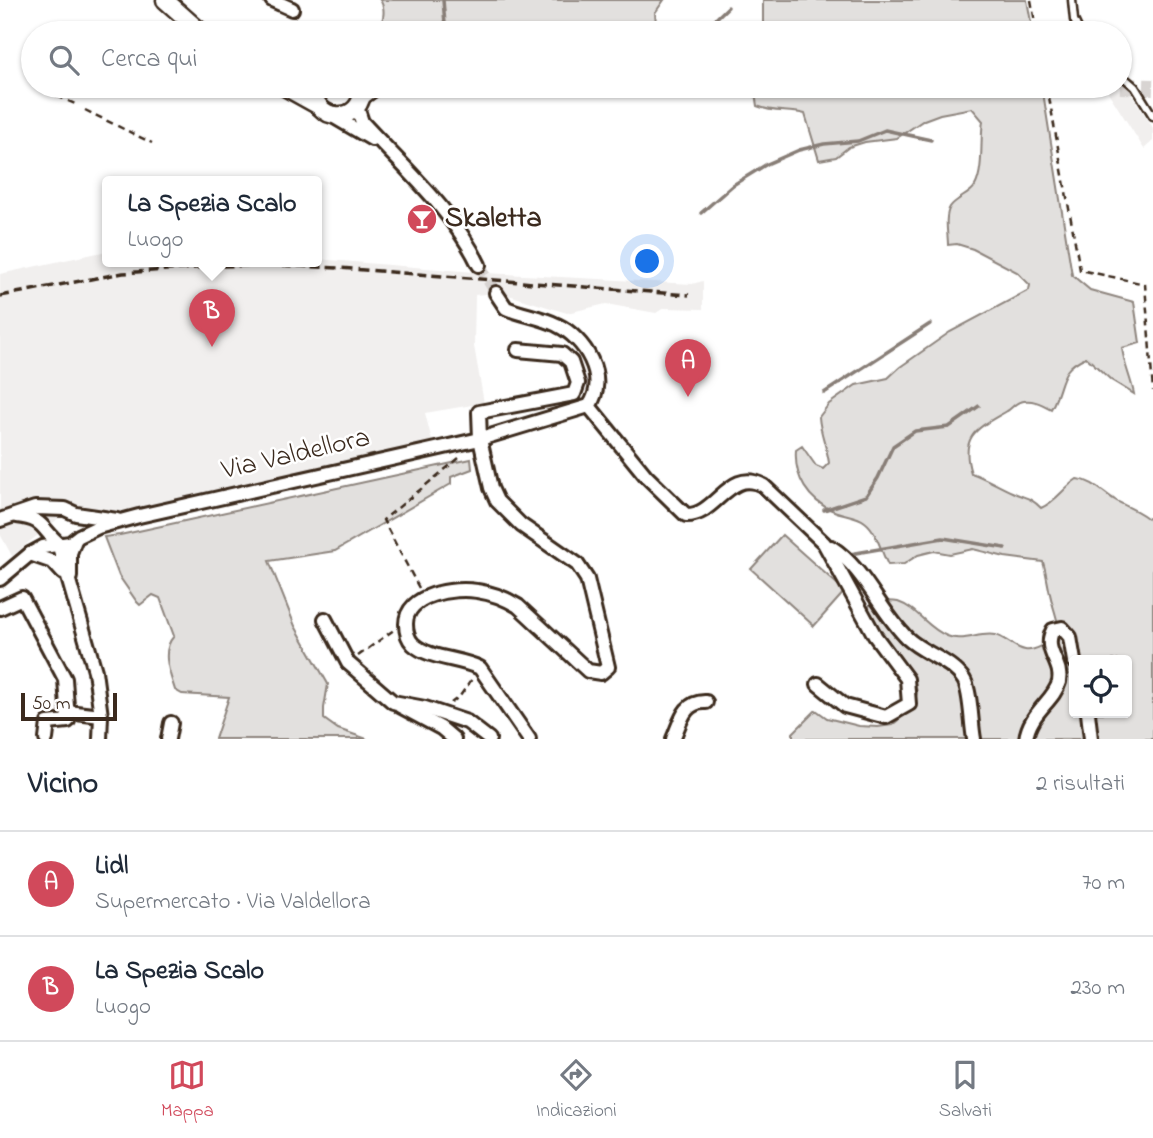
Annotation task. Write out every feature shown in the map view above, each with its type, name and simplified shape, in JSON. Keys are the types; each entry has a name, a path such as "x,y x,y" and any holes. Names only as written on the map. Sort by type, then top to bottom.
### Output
{"street":[{"path":"165,0 189,21"},
{"path":"272,0 292,9"},
{"path":"304,98 384,146"},
{"path":"315,98 325,110 345,115 358,98"},
{"path":"360,98 362,122 433,197 474,253 479,265"},
{"path":"496,293 506,308 561,326 580,344 597,374 596,391 589,406 646,477 686,514 696,513 745,480 755,481 764,486 824,543 853,564 908,639 961,677 965,683 974,739"},
{"path":"518,350 562,354 571,362 579,383 574,394 479,412 480,439 491,488 497,502 521,525 577,564 587,579 608,667 601,673 588,671 528,615 505,598 468,590 424,598 414,604 406,621 409,639 422,650 480,668 529,739"},
{"name":"Via Valdellora","path":"0,579 30,554 43,547 70,543 124,521 480,439 589,406"},
{"name":"Via Valdellora","path":"5,518 35,508 65,509 76,514 124,521"},
{"path":"47,529 50,517 59,510"},
{"path":"70,581 70,553 81,524 76,514"},
{"name":"Via Valdellora","path":"5,518 29,517 47,529 58,543"},
{"path":"58,543 62,565 70,581 95,671 101,716 100,739"},
{"path":"817,684 845,706 886,717 909,704 907,679 875,636 824,543"},
{"path":"30,554 54,562 70,581"},
{"path":"0,608 22,598 65,679 68,721 48,723 46,739"},
{"path":"325,619 348,663 393,702 442,728 454,739"},
{"path":"1026,739 1027,729 1058,685 1059,671 1048,639 1053,629 1062,628 1070,637 1073,655"},
{"path":"673,739 686,708 696,701 706,702"},
{"path":"393,702 467,722 489,739"},
{"path":"68,712 101,716"},
{"path":"1089,718 1091,739"},
{"path":"168,739 171,723"}],"lane":[{"path":"1072,0 1074,21"},
{"path":"1132,84 1153,116"}],"path":[{"path":"1031,0 1035,21"},
{"path":"62,98 75,104"},
{"path":"1049,98 1080,270 1145,284 1153,391"},
{"path":"85,110 152,143"},
{"path":"424,598 383,520 463,454"},
{"path":"348,663 406,621"},
{"path":"438,713 460,696 480,668"}],"shaded area":[{"path":"380,0 664,0 655,13 656,21 382,21 384,12"},
{"path":"763,0 1027,0 1031,21 763,21"},
{"path":"1132,95 1153,128 1153,141 1144,149 1112,98 1132,98"},
{"path":"756,98 1044,98 1072,275 1090,290 1134,302 1140,343 1122,348 1134,394 1111,380 1086,357 1070,367 1051,409 1032,401 1020,402 980,428 969,441 968,460 971,473 1030,500 1041,508 1077,479 1093,484 1153,523 1153,739 793,739 793,733 816,710 827,718 859,726 878,727 892,725 912,709 917,693 914,677 883,639 868,609 871,602 895,601 905,605 934,629 953,638 995,635 1025,650 1043,646 1059,635 1059,630 1043,562 973,549 950,554 934,551 918,555 904,564 888,565 869,526 858,518 825,507 817,501 804,487 797,470 796,450 802,446 816,466 823,469 829,463 819,417 829,404 856,385 888,378 950,332 1029,290 1030,285 1017,272 973,249 957,244 948,245 948,211 956,201 973,189 978,179 983,121 972,108 940,114 924,120 897,138 865,142 849,147 836,157 819,160 805,114 757,106"},
{"path":"102,252 102,267 322,267 322,259 487,273 692,284 703,281 703,309 664,308 656,313 606,304 567,313 512,296 496,293 475,295 474,346 484,403 425,413 433,445 98,516 60,517 12,556 0,534 0,274"},
{"path":"471,459 472,469 451,477 451,484 335,551 269,561 295,626 328,684 324,719 338,729 367,739 215,739 229,697 182,694 175,690 167,655 174,636 160,598 153,595 140,605 137,602 119,576 104,537"},
{"path":"782,535 845,591 814,626 751,569"}],"waterway":[{"path":"443,0 445,21"},
{"path":"713,21 728,7"},
{"path":"701,213 733,185 767,164 799,150 824,144 858,141 885,130 931,140"},
{"path":"824,393 930,324"},
{"path":"824,510 866,496 893,446 915,431 949,427 979,406"},
{"path":"850,554 943,538 1005,548"}],"tunnel":[{"path":"1132,86 1153,87"},
{"path":"479,265 496,293"}],"railway":[{"path":"0,296 123,273 208,267"},
{"path":"319,267 689,295"}],"place":[{"name":"Skaletta","path":"422,219"},
{"name":"La Spezia Scalo","path":"212,347"},
{"name":"Lidl","path":"688,397"}]}
